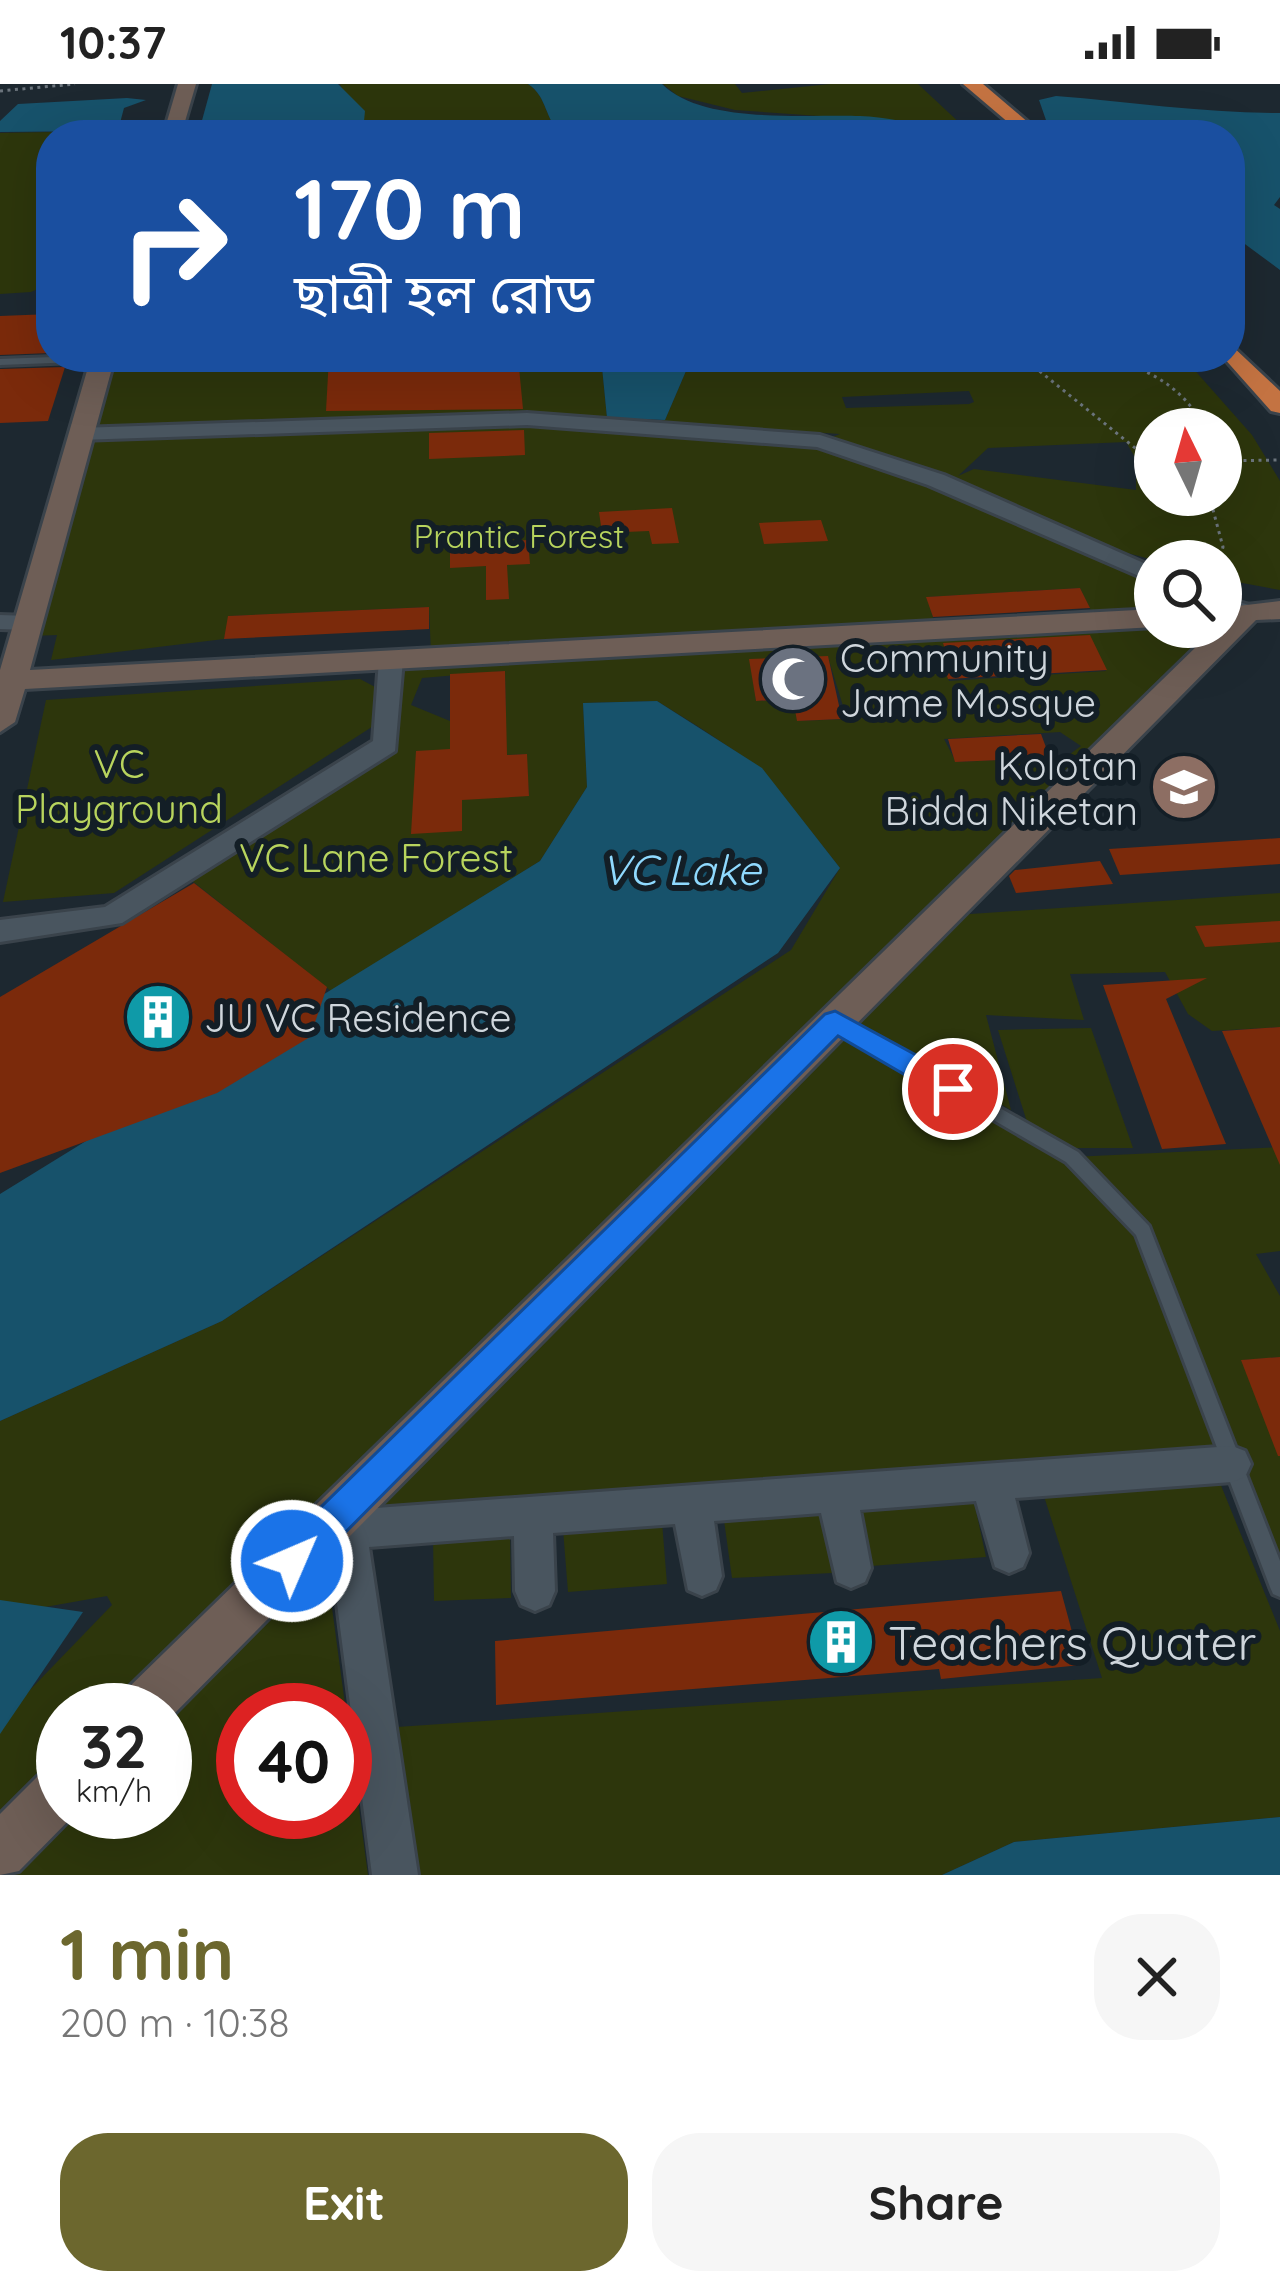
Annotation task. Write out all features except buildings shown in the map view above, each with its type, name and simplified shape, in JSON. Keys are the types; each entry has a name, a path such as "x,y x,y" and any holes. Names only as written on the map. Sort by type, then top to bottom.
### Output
{"highway":[{"path":"971,84 1015,120"},
{"path":"990,84 1034,120"},
{"path":"1245,343 1280,379"},
{"path":"1245,368 1280,406"}],"street":[{"path":"176,120 187,84"},
{"path":"0,722 12,680 14,622 99,372"},
{"path":"79,434 446,421 694,428 820,441 936,481 1134,567"},
{"path":"171,1683 334,1530 1243,610"},
{"path":"12,680 1134,619"},
{"path":"0,931 112,916 386,745 391,659"},
{"path":"334,1530 1232,1464"},
{"path":"991,1482 1009,1553"},
{"path":"837,1493 851,1568"},
{"path":"692,1504 702,1576"},
{"path":"533,1515 535,1591"},
{"path":"334,1530 395,1875"},
{"path":"0,1852 36,1817"}],"lane":[{"path":"0,362 36,356"},
{"path":"835,1022 1072,1157 1143,1231 1280,1587"}],"path":[{"path":"0,91 75,84"},
{"path":"1041,372 1134,447"},
{"path":"1145,372 1167,380 1196,408"},
{"path":"1242,461 1280,460"}],"green space":[{"path":"340,84 528,84 551,120 354,120"},
{"path":"663,84 735,84 742,93 830,84 918,84 957,120 735,110 678,96"},
{"path":"36,132 36,290 31,292 0,294 0,133"},
{"path":"101,372 602,372 607,418 603,425 81,433"},
{"name":"Prantic Forest","path":"686,372 1196,372 1228,408 1134,408 1134,456 1126,442 988,448 958,476 974,469 1134,490 1134,516 1242,516 1242,424 1280,481 1280,590 1242,583 1242,540 1134,540 1134,555 825,440 840,434 654,421 665,420","holes":["969,391 974,402 846,408 842,397"]},
{"name":"Prantic Forest","path":"507,419 560,429 817,445 933,486 1134,570 1134,616 1095,619 1080,588 927,597 934,621 431,653 429,607 229,616 224,639 51,660 57,635 32,636 82,437"},
{"name":"VC Lane Forest","path":"1095,626 1098,631 1134,630 1134,648 1192,648 149,1683 37,1683 112,1605 107,1596 0,1615 0,1421 222,1321 791,950 840,868 762,769 699,727 657,701 583,703 587,787 540,861 331,991 182,873 386,745 391,665","holes":["1096,649 1106,671 949,681 940,658","828,657 847,719 798,721 794,701 756,701 750,660","505,671 506,717 450,721 411,705 422,678","1060,732 1081,746 1066,757 956,762 944,739","526,754 529,795 469,799 468,757"]},
{"name":"VC Playground","path":"360,679 375,687 378,723 114,893 3,902 46,700"},
{"path":"1280,893 1280,1027 1212,1031 1188,1014 1165,972 1070,974 1084,1020 986,1015 1011,1110 852,1022 956,915"},
{"path":"835,1021 1072,1157 1280,1147 1280,1251 1256,1254 1280,1296 1280,1357 1243,1360 1280,1425 1280,1575 1143,1231 1232,1464 321,1531"},
{"path":"1091,1028 1133,1148 1076,1148 1027,1122 998,1030"},
{"path":"1218,1478 1280,1631 1280,1817 1014,1842 942,1875 408,1875 397,1727 1102,1678 1042,1490"},
{"path":"973,1497 986,1557 871,1566 859,1504"},
{"path":"821,1506 832,1573 732,1578 723,1513"},
{"path":"662,1522 667,1584 568,1592 563,1529"},
{"path":"510,1531 511,1598 434,1601 433,1536"},
{"path":"325,1556 342,1683 216,1683 216,1839 363,1839 368,1875 12,1875 47,1839 192,1839 192,1691"},
{"path":"36,1684 36,1795 0,1831 0,1721"}],"water":[{"path":"212,84 338,84 365,111 364,120 202,120"},
{"path":"528,84 662,84 680,97 728,112 893,120 551,120"},
{"path":"1056,96 1280,113 1280,197 1274,205 1280,209 1280,270 1245,244 1245,120 1046,120 1039,100"},
{"path":"146,100 124,108 121,120 36,120 36,132 0,132 0,121 18,104"},
{"path":"602,372 686,372 665,420 607,418"},
{"name":"VC Lake","path":"657,701 762,768 840,868 778,953 222,1321 0,1421 0,1194 540,861 587,787 583,703"},
{"path":"0,1600 83,1612 0,1734"},
{"path":"1280,1817 1280,1875 942,1875 1014,1842"}],"place":[{"name":"Community Jame Mosque","path":"793,679"},
{"name":"Kolotan Bidda Niketan","path":"1184,787"},
{"name":"JU VC Residence","path":"158,1017"},
{"name":"Teachers Quater","path":"841,1642"}],"route":[{"path":"292,1561 835,1022 953,1089"}]}
